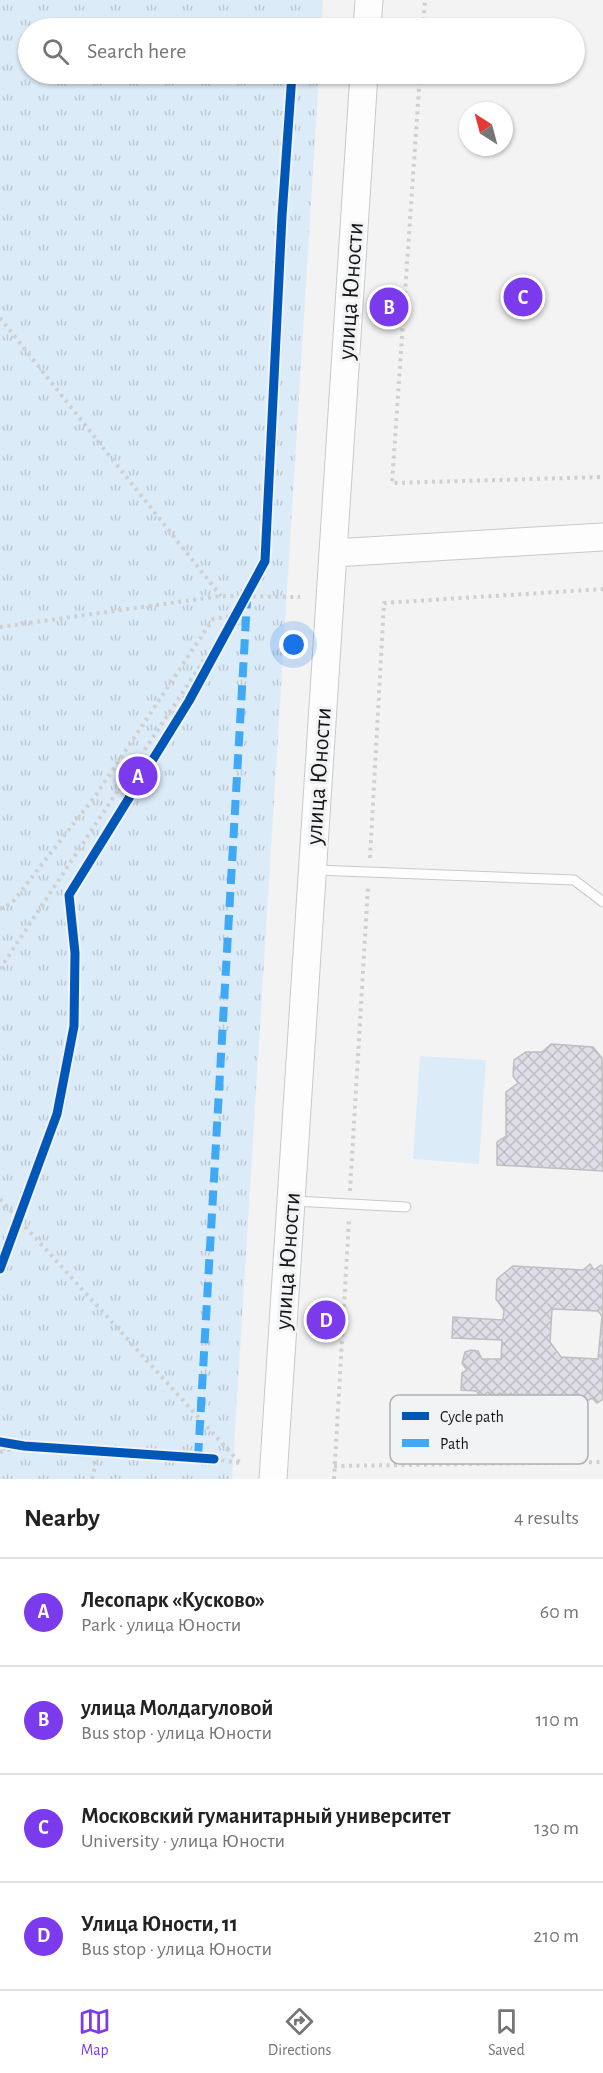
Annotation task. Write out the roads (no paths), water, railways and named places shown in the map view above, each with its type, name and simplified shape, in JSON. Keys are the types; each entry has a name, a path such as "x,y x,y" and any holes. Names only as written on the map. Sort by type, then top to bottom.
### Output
{"main road":[{"path":"368,18 369,0"},
{"name":"улица Юности","path":"273,1479 363,84"},
{"path":"333,553 603,537"}],"lane":[{"path":"312,870 574,880 603,902"},
{"path":"291,1200 406,1207"}],"place":[{"name":"Московский гуманитарный университет","path":"523,297"},
{"name":"улица Молдагуловой","path":"389,307"},
{"name":"Лесопарк «Кусково»","path":"138,776"},
{"name":"Улица Юности, 11","path":"326,1320"}]}
